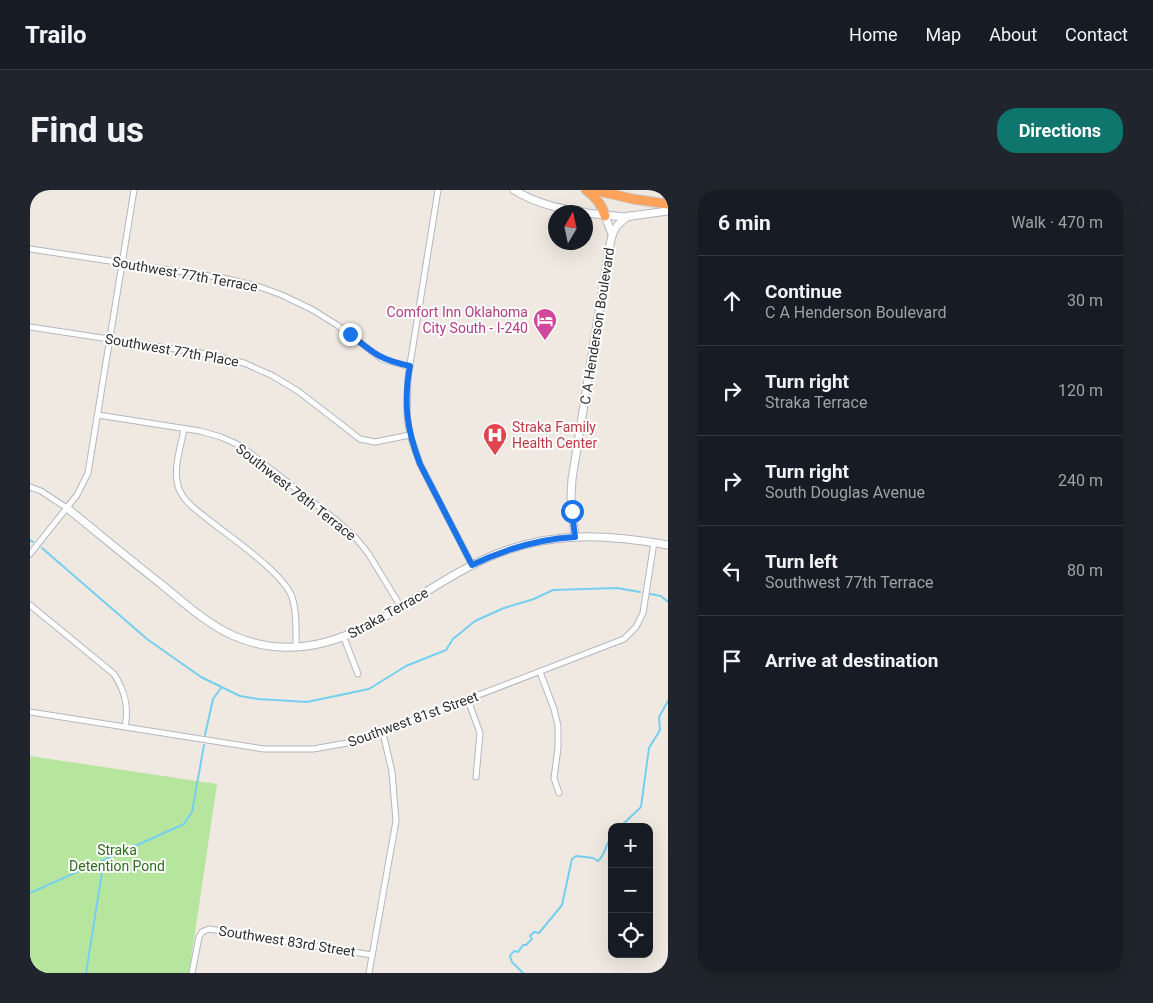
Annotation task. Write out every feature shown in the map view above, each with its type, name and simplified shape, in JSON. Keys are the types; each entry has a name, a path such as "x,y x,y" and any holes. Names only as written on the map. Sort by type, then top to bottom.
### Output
{"highway":[{"path":"586,190 595,198 603,209 605,216"},
{"path":"594,190 633,199 668,204"}],"street":[{"path":"30,554 77,495 88,473 134,190"},
{"path":"438,190 410,366 406,405 410,435 420,464 472,565"},
{"path":"514,190 548,205"},
{"path":"593,214 629,216 668,211"},
{"name":"C A Henderson Boulevard","path":"605,216 612,234"},
{"name":"C A Henderson Boulevard","path":"575,537 571,497 572,479 612,234 618,223 629,216"},
{"name":"Southwest 77th Terrace","path":"30,249 223,278 270,290 294,300 325,317 382,359 410,366"},
{"name":"Southwest 77th Place","path":"30,327 216,356 252,366 298,391 352,434 364,440 380,442 410,435"},
{"name":"Southwest 78th Terrace","path":"98,415 211,433 241,446 341,524 368,553 401,607"},
{"path":"184,428 177,472 177,483 181,492 192,506 274,572 286,586 294,606 296,647"},
{"name":"Straka Terrace","path":"30,486 66,508 217,627 261,645 296,647 320,645 344,638 472,565 526,544 575,537 618,537 668,545"},
{"name":"Southwest 81st Street","path":"30,712 282,750 331,747 359,741 617,642 632,632 643,613 654,542"},
{"path":"30,605 114,674 126,699 127,716 125,727"},
{"path":"344,638 358,674"},
{"path":"540,672 554,709 558,726 558,748 554,778 559,793"},
{"path":"468,700 480,733 476,777"},
{"path":"369,973 396,821 392,772 382,733"},
{"name":"Southwest 83rd Street","path":"192,973 198,940 202,932 213,929 372,955"}],"green space":[{"name":"Straka Detention Pond","path":"30,756 217,784 189,973 30,973"}],"waterway":[{"path":"42,548 147,639 201,677 240,696 258,699 307,702 369,689 406,666 446,650 453,639 475,621 553,590 617,588 640,592"},
{"path":"650,594 661,596 668,602"},
{"path":"205,735 213,699 221,688"},
{"path":"624,823 641,807 649,748 660,730 659,717 668,701"},
{"path":"30,893 184,824 192,812 204,745"},
{"path":"523,973 512,962 510,956 514,951 518,952 523,945 526,945 532,939 530,936 534,932 539,933 562,905 572,859 576,856 593,858 598,861 608,842"},
{"path":"86,973 104,860"}],"place":[{"name":"Comfort Inn Oklahoma City South - I-240","path":"545,341"},
{"name":"Straka Family Health Center","path":"495,456"}],"route":[{"path":"350,334 382,359 410,366 406,405 408,426 414,448 420,464 472,565 526,544 575,537 572,511"}]}
